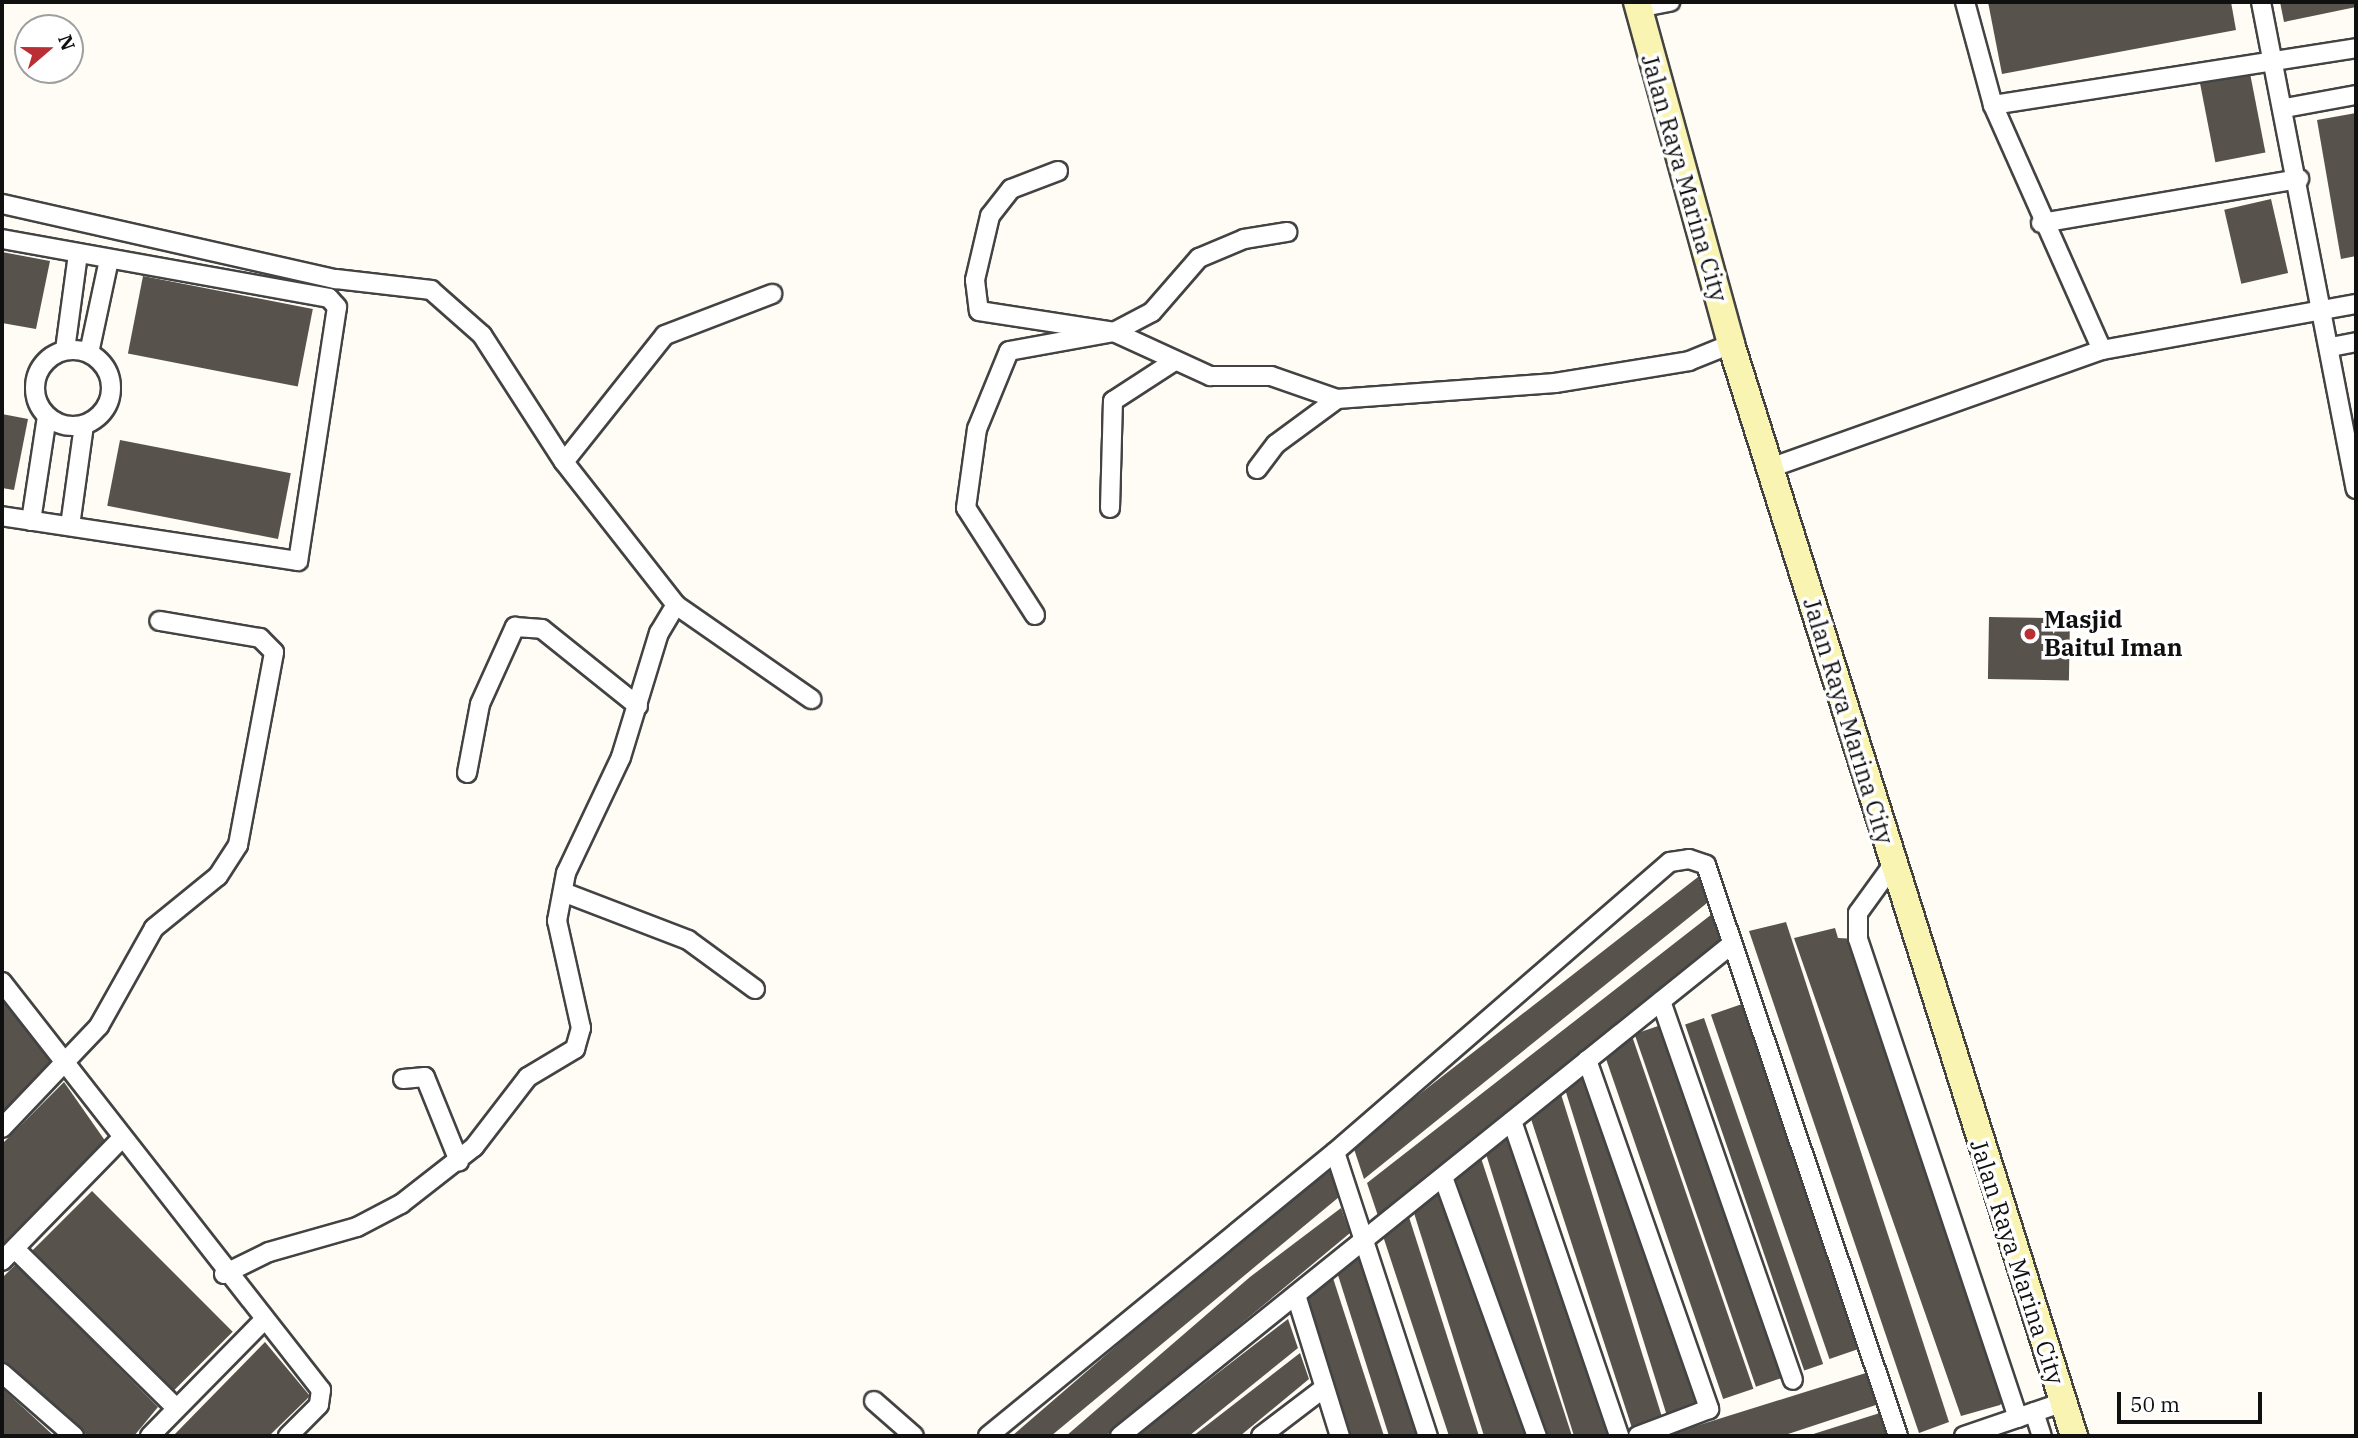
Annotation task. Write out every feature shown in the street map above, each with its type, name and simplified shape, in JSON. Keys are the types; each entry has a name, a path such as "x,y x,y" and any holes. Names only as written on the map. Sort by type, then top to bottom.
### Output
{"main road":[{"name":"Jalan Raya Marina City","path":"1638,5 1731,344 1892,866 2061,1403 2074,1436"}],"street":[{"path":"1638,5 1670,2"},
{"path":"1965,2 1993,105 2041,223 2102,349"},
{"path":"2261,2 2276,63 2325,310 2356,489"},
{"path":"1993,105 2276,63 2356,48"},
{"path":"2285,108 2356,95"},
{"path":"1058,171 1011,189 990,216 974,300 986,314 1114,332 1173,362 1210,376 1271,376 1337,398 1555,383 1689,361 1731,344"},
{"path":"2041,223 2299,179"},
{"path":"2,204 336,279 432,290 482,335 564,462 676,605 811,699"},
{"path":"1035,615 966,508 978,429 1009,351 1114,332 1152,312 1199,258 1244,239 1287,232"},
{"path":"2,239 329,298 337,307 298,561 2,516"},
{"path":"31,521 47,416 35,396 37,372 65,350 78,254"},
{"path":"70,526 83,425 104,410 111,384 89,353 109,260"},
{"path":"564,462 665,335 772,294"},
{"path":"1770,468 2102,349 2356,304"},
{"path":"2332,347 2356,342"},
{"path":"65,350 89,353"},
{"path":"1110,509 1113,401 1173,362"},
{"path":"1256,469 1276,444 1337,398"},
{"path":"47,416 83,425"},
{"path":"224,1274 386,1213 459,1161 516,1087 564,1058 580,1038 558,921 563,892 638,706 659,633 676,605"},
{"path":"2,1128 66,1064 99,1026 154,928 218,876 238,845 245,816 271,643 159,621"},
{"path":"467,773 480,704 515,627 542,629 638,706"},
{"path":"988,1436 1335,1152 1670,862 1689,859 1706,865 1898,1436"},
{"path":"1892,866 1858,913 1858,939 2026,1415 2042,1436"},
{"path":"563,892 688,940 755,989"},
{"path":"1120,1436 1732,944"},
{"path":"2,982 261,1322 321,1390 320,1405 288,1436"},
{"path":"1661,1001 1793,1380"},
{"path":"1587,1060 1709,1409 1638,1436"},
{"path":"402,1079 425,1077 459,1161"},
{"path":"1512,1121 1619,1436"},
{"path":"120,1140 8,1255 175,1407"},
{"path":"1335,1152 1428,1436"},
{"path":"1443,1177 1537,1436"},
{"path":"1296,1295 1340,1436"},
{"path":"150,1436 175,1407 261,1322"},
{"path":"2,1373 74,1436"},
{"path":"1261,1436 1324,1388"},
{"path":"874,1401 914,1436"},
{"path":"1964,1436 2061,1403"}],"building":[{"path":"1988,2 2231,2 2236,30 2002,74"},
{"path":"2280,2 2356,2 2356,7 2284,22"},
{"path":"2249,68 2265,152 2215,162 2199,78"},
{"path":"2356,113 2356,256 2341,259 2317,120"},
{"path":"2271,199 2288,273 2241,284 2224,210"},
{"path":"2,252 50,261 36,329 2,323"},
{"path":"143,276 313,309 298,387 128,354"},
{"path":"2,414 28,419 14,490 2,488"},
{"path":"120,440 291,473 278,539 107,506"},
{"path":"1989,617 2070,618 2069,680 1988,679"},
{"path":"1698,877 1707,903 1364,1179 1353,1146"},
{"path":"1712,914 1722,940 1378,1216 1367,1183"},
{"path":"1786,922 1949,1422 1919,1433 1749,931"},
{"path":"1835,928 1838,938 1858,939 2013,1390 2000,1405 1961,1416 1794,938"},
{"path":"3,998 51,1062 2,1112 2,1000"},
{"path":"1745,1003 1864,1347 1829,1359 1711,1015"},
{"path":"1704,1018 1823,1364 1804,1371 1685,1025"},
{"path":"1661,1025 1782,1378 1756,1387 1635,1034"},
{"path":"1632,1036 1753,1389 1723,1399 1602,1046"},
{"path":"1589,1067 1703,1405 1667,1416 1564,1086"},
{"path":"64,1082 106,1142 2,1248 2,1144"},
{"path":"1560,1091 1662,1417 1632,1428 1531,1119"},
{"path":"1511,1135 1612,1436 1574,1436 1486,1154"},
{"path":"1481,1158 1572,1436 1543,1436 1455,1177"},
{"path":"1330,1171 1339,1197 1051,1436 1012,1436 1239,1240"},
{"path":"1445,1188 1529,1436 1484,1436 1414,1213"},
{"path":"92,1191 233,1332 173,1392 32,1251"},
{"path":"1341,1208 1350,1233 1106,1436 1066,1436 1250,1277"},
{"path":"1408,1214 1479,1436 1449,1436 1382,1233"},
{"path":"1363,1253 1423,1436 1389,1436 1337,1272"},
{"path":"16,1264 158,1407 134,1436 88,1436 2,1361 2,1278"},
{"path":"1333,1278 1384,1436 1351,1436 1307,1297"},
{"path":"1288,1319 1298,1348 1189,1436 1136,1436"},
{"path":"265,1342 310,1396 269,1436 173,1436"},
{"path":"1300,1353 1309,1379 1240,1436 1193,1436"},
{"path":"1869,1372 1879,1404 1782,1436 1664,1436"},
{"path":"2,1388 54,1436 2,1436"},
{"path":"1883,1412 1889,1436 1807,1436"}],"place":[{"name":"Masjid Baitul Iman","path":"2030,634"}]}
